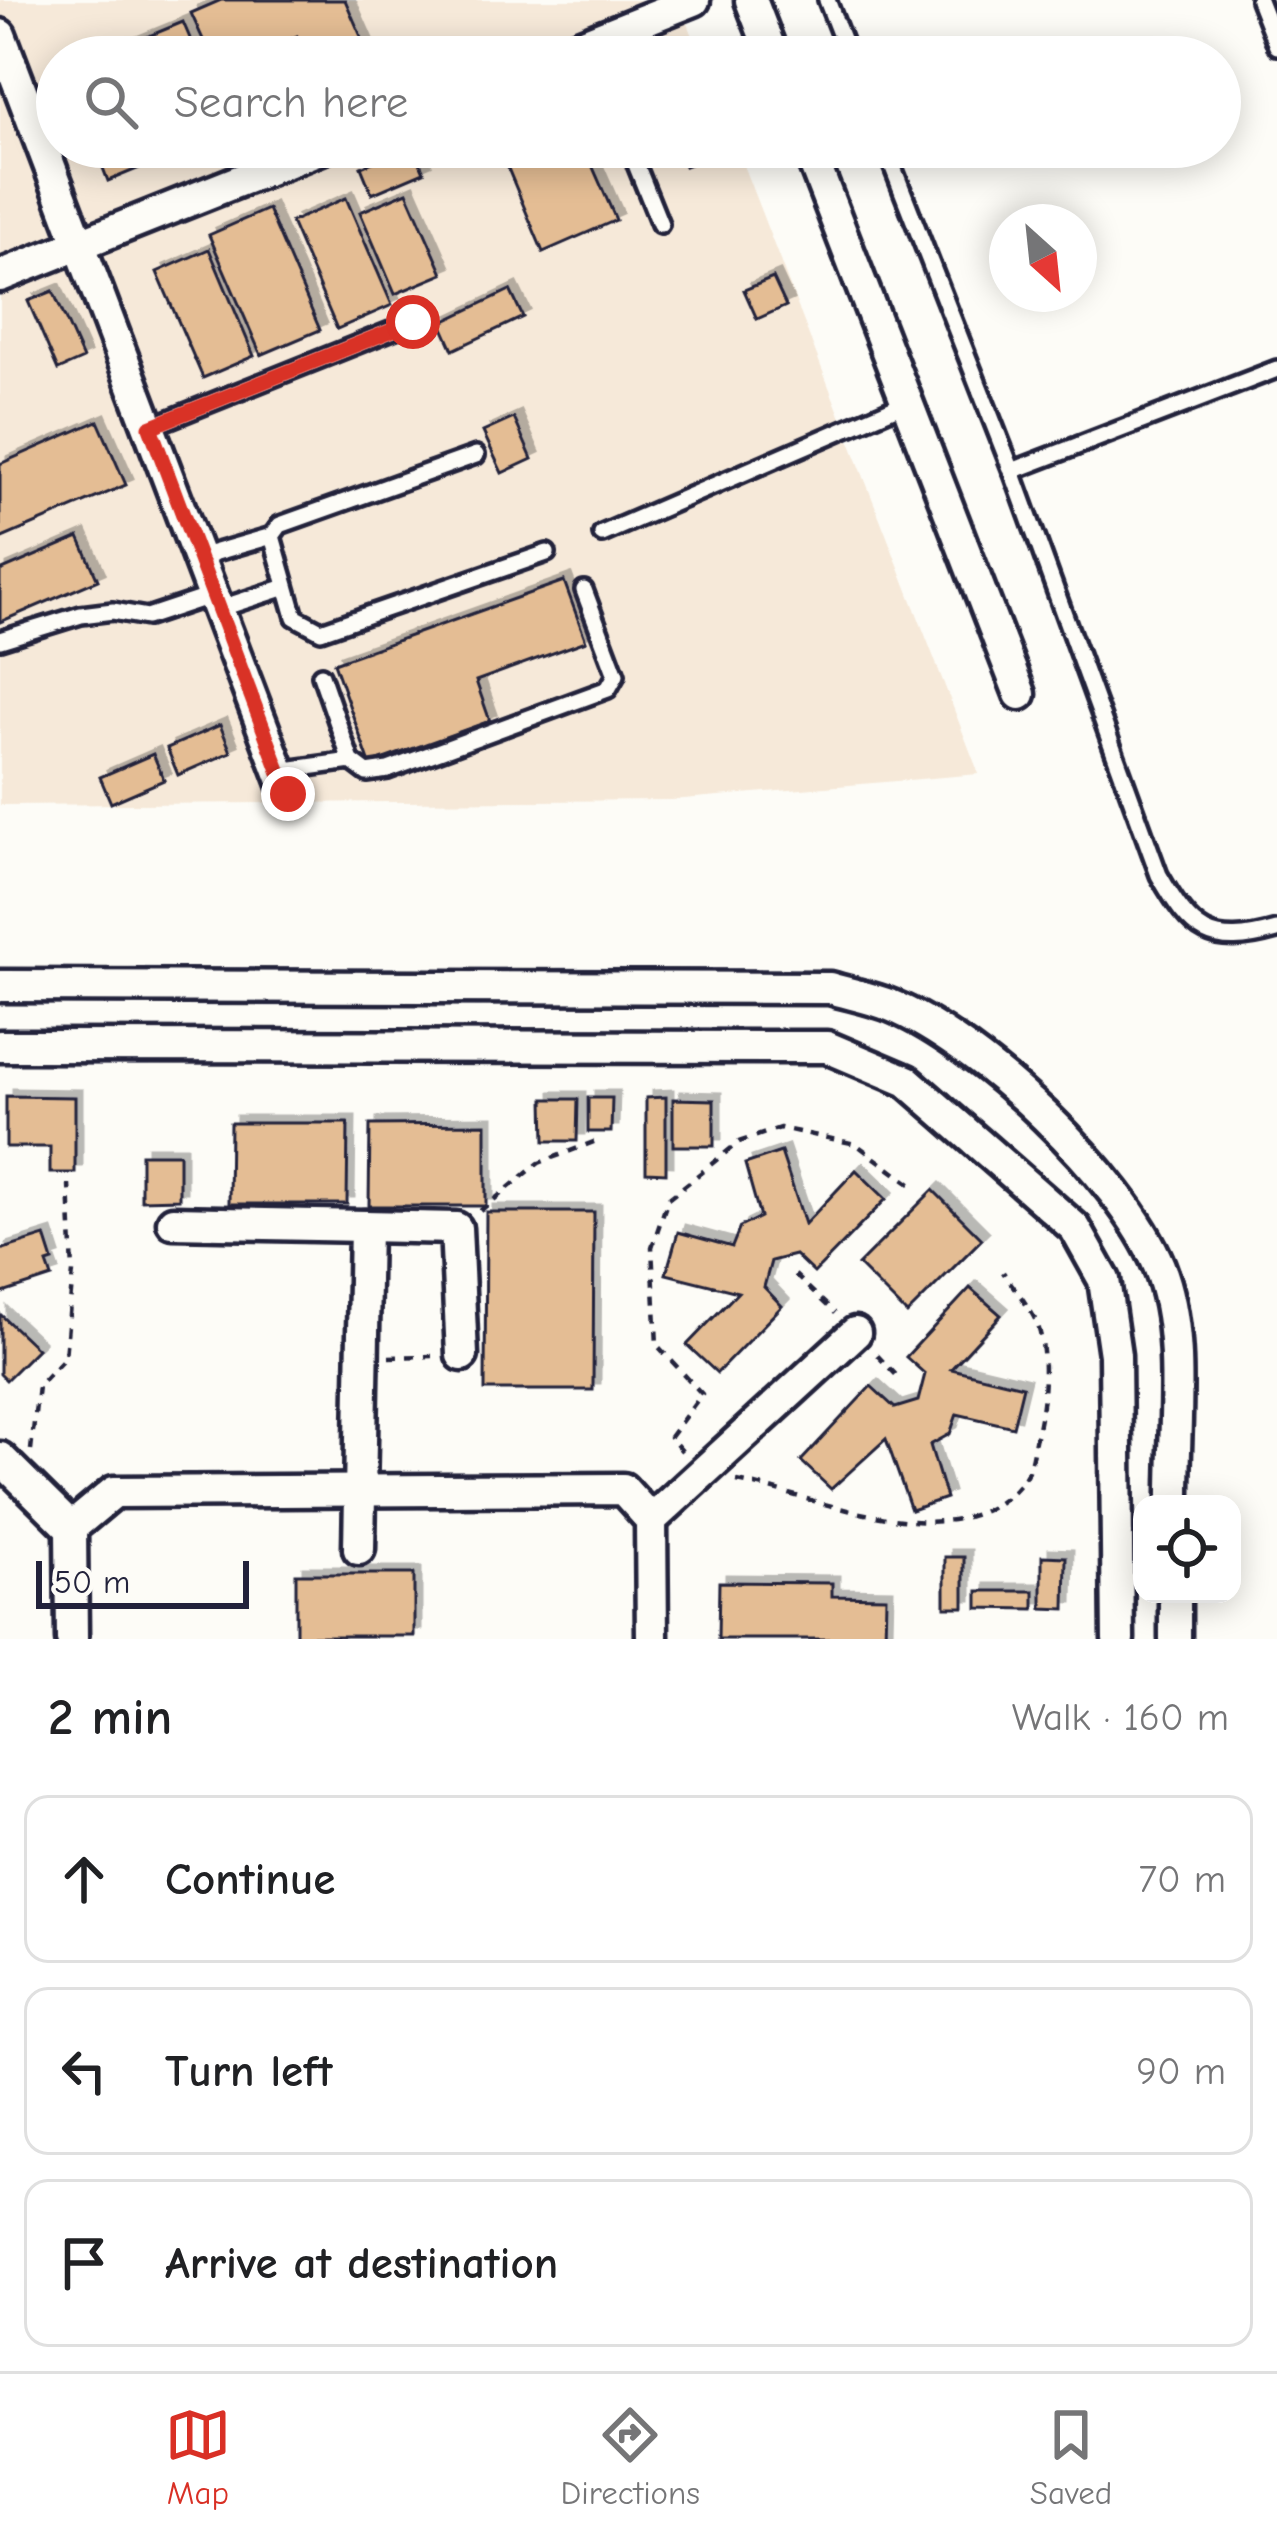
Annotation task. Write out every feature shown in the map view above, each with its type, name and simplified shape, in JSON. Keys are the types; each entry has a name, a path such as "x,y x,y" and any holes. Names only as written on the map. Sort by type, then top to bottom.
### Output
{"street":[{"path":"619,36 694,0"},
{"path":"751,0 765,36"},
{"path":"0,35 36,127"},
{"path":"52,168 284,782"},
{"path":"0,276 271,168"},
{"path":"816,168 1020,694"},
{"path":"0,986 830,988 893,1006 961,1045 1024,1099 1128,1209 1160,1268 1173,1341 1174,1495"},
{"path":"0,1046 827,1047 907,1081 1076,1228 1103,1280 1115,1355 1118,1639"},
{"path":"173,1222 456,1228 462,1355"},
{"path":"358,1550 365,1226"},
{"path":"651,1520 855,1333"},
{"path":"0,1458 71,1528 72,1639"},
{"path":"71,1528 114,1492 623,1489 651,1520 652,1639"},
{"path":"1174,1603 1175,1639"}],"lane":[{"path":"827,0 841,36"},
{"path":"1259,0 1277,45"},
{"path":"637,168 660,224"},
{"path":"893,168 1012,471 1159,875 1179,911 1198,930 1221,940 1277,930"},
{"path":"150,427 413,322"},
{"path":"1012,471 1277,370"},
{"path":"602,534 907,402"},
{"path":"199,557 272,536 293,519 476,455"},
{"path":"272,536 296,617 321,631 547,553"},
{"path":"0,640 81,615 113,611 147,617 286,587"},
{"path":"321,675 352,761 367,773 388,770 608,689 616,675 584,590"},
{"path":"284,782 352,761"}],"path":[{"path":"917,1189 856,1144 780,1128 739,1142 668,1199 652,1247 657,1345 702,1394 670,1437 702,1474 786,1490 840,1512 936,1522 987,1512 1026,1478 1043,1412 1038,1327 1003,1272"},
{"path":"456,1228 539,1163 599,1140"},
{"path":"28,1485 38,1386 65,1357 73,1271 69,1184"},
{"path":"360,1358 462,1355"}],"shaded area":[{"path":"0,0 679,0 693,36 36,36 36,168 744,168 979,774 672,800 0,805"}],"building":[{"path":"221,0 345,0 361,36 201,36 191,13"},
{"path":"183,22 189,36 149,36"},
{"path":"103,168 139,168 108,181"},
{"path":"361,168 422,168 424,172 372,194"},
{"path":"508,168 593,168 616,220 543,252"},
{"path":"407,192 443,274 395,294 360,212"},
{"path":"346,198 392,305 337,329 291,222"},
{"path":"268,209 320,330 261,355 209,235"},
{"path":"209,249 254,356 203,378 157,272"},
{"path":"773,278 786,306 757,319 744,290"},
{"path":"510,290 523,317 453,350 441,323"},
{"path":"53,291 83,359 58,370 28,301"},
{"path":"514,418 532,459 502,473 483,432"},
{"path":"98,421 126,485 0,539 0,464"},
{"path":"79,537 98,580 0,622 0,571"},
{"path":"564,581 586,641 476,681 490,721 370,764 334,663"},
{"path":"220,725 231,752 178,775 167,748"},
{"path":"153,754 164,780 111,803 100,777"},
{"path":"6,1096 75,1097 75,1173 50,1173 50,1147 6,1147"},
{"path":"666,1097 666,1173 646,1172 646,1098"},
{"path":"588,1098 612,1098 611,1132 588,1132"},
{"path":"544,1099 578,1099 577,1141 545,1141"},
{"path":"673,1099 714,1100 714,1146 673,1146"},
{"path":"230,1123 348,1123 347,1204 229,1204"},
{"path":"486,1124 486,1206 369,1206 370,1125"},
{"path":"781,1152 805,1224 856,1170 886,1199 814,1273 795,1255 771,1261 764,1287 782,1306 717,1373 687,1345 738,1292 666,1274 678,1232 732,1247 740,1227 760,1217 745,1164"},
{"path":"141,1154 179,1154 179,1199 141,1200"},
{"path":"933,1190 982,1239 907,1314 858,1265"},
{"path":"486,1212 594,1212 593,1390 485,1390"},
{"path":"45,1236 53,1261 47,1263 52,1277 0,1294 0,1250"},
{"path":"970,1288 1001,1315 951,1369 1023,1386 1013,1427 957,1414 950,1434 930,1445 946,1498 911,1510 886,1439 831,1489 801,1461 871,1386 895,1408 918,1401 925,1374 906,1357"},
{"path":"0,1314 37,1349 6,1380 0,1374"},
{"path":"1042,1556 1066,1557 1065,1609 1042,1608"},
{"path":"945,1557 964,1557 964,1607 945,1607"},
{"path":"296,1574 414,1574 414,1636 296,1636"},
{"path":"719,1582 832,1583 832,1596 886,1597 885,1639 718,1639"},
{"path":"978,1591 1034,1591 1034,1609 978,1608"}],"route":[{"path":"288,794 150,427 413,322"}]}
